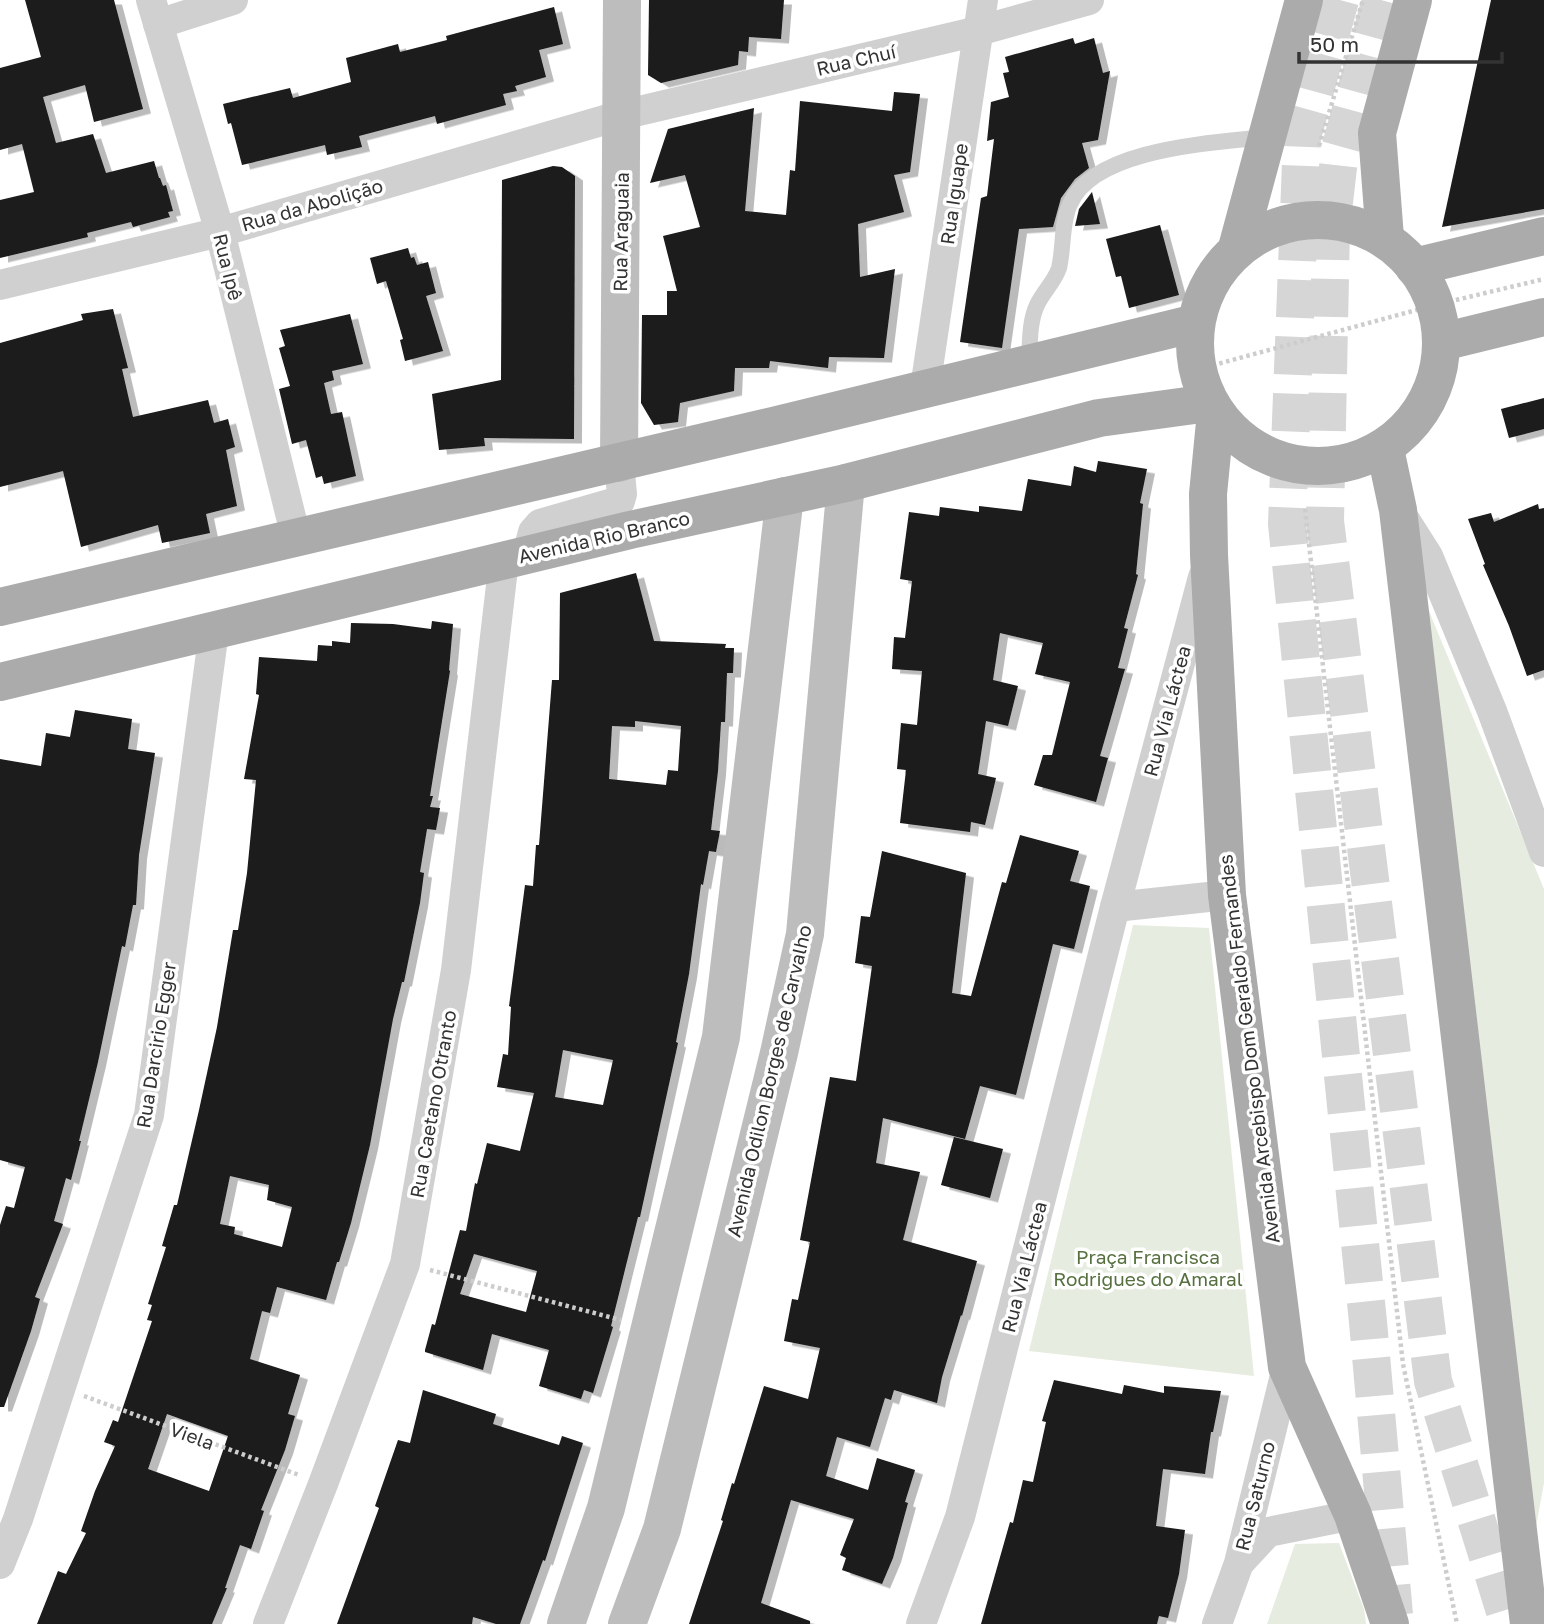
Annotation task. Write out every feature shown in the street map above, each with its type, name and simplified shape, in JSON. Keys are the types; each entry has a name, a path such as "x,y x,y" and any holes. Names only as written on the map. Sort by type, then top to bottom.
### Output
{"main road":[{"path":"1237,248 1304,0"},
{"path":"1385,239 1377,133 1413,0"},
{"path":"1306,219 1347,222 1385,239 1414,267 1435,302 1442,342 1436,384 1416,421 1385,449 1348,465 1307,468 1268,457 1225,425 1212,407 1196,364 1196,323 1209,285 1237,248 1267,230 1306,219"},
{"path":"1414,267 1544,236"},
{"path":"1442,342 1544,317"},
{"path":"0,607 619,463 1196,323"},
{"name":"Avenida Rio Branco","path":"0,682 516,557 846,483 1100,418 1212,407"},
{"name":"Avenida Arcebispo Dom Geraldo Fernandes","path":"1212,407 1209,555 1227,895 1287,1367 1353,1515 1390,1624"},
{"path":"1385,449 1398,510 1529,1624"}],"street":[{"path":"154,12 233,0"},
{"name":"Rua Araguaia","path":"619,463 622,0"},
{"name":"Rua Iguape","path":"925,388 983,0"},
{"name":"Rua Chuí","path":"622,116 978,31 1089,0"},
{"name":"Rua Ipê","path":"154,12 220,232 296,537"},
{"name":"Rua da Abolição","path":"0,285 220,232 622,116"},
{"name":"Rua Caetano Otranto","path":"268,1624 405,1264 456,970 516,557 540,524 620,501 622,494 619,463"},
{"name":"Avenida Odilon Borges de Carvalho","path":"627,1624 662,1529 779,1053 805,934 846,483"},
{"path":"566,1624 606,1508 721,1037 785,496"},
{"path":"1398,510 1428,556 1492,711 1544,852"},
{"name":"Rua Via Láctea","path":"921,1624 960,1517 1115,906 1209,555"},
{"name":"Rua Darcirio Egger","path":"0,1564 18,1519 149,1115 215,632"},
{"path":"1115,906 1227,895"},
{"path":"721,1037 779,1053"},
{"name":"Rua Saturno","path":"1217,1624 1239,1563 1287,1367"},
{"path":"606,1508 662,1529"},
{"path":"1239,1563 1268,1532 1353,1515"},
{"path":"1536,1624 1544,1583"}],"lane":[{"path":"1030,363 1031,322 1037,305 1059,270 1069,204 1085,183 1113,166 1156,152 1267,137"}],"path":[{"path":"1319,146 1363,0"},
{"path":"1306,509 1403,1364 1457,1624"},
{"path":"405,1264 650,1327"},
{"name":"Viela","path":"60,1388 323,1484"}],"green space":[{"path":"1424,599 1544,889 1544,1483 1526,1582"},
{"name":"Praça Francisca Rodrigues do Amaral","path":"1133,925 1209,928 1254,1376 1029,1351"},
{"path":"1339,1543 1364,1609 1366,1624 1267,1624 1295,1544"}],"building":[{"path":"25,0 114,0 143,109 94,122 85,85 43,97 56,143 93,134 106,173 154,161 163,186 166,185 173,211 168,212 170,217 133,227 131,222 87,233 88,237 0,258 0,200 34,192 22,144 0,150 0,68 41,57"},
{"path":"649,0 784,0 781,39 749,37 748,52 739,51 738,65 661,83 648,75"},
{"path":"1491,0 1544,0 1544,209 1442,227"},
{"path":"554,7 563,44 539,50 546,77 515,86 517,91 503,94 506,105 437,124 435,116 359,136 362,147 327,155 325,145 242,165 223,104 290,88 293,98 351,82 346,58 398,44 400,52 447,40 446,36"},
{"path":"1073,38 1075,44 1094,38 1103,73 1110,71 1098,140 1082,143 1089,168 1075,179 1061,198 1053,227 1019,229 1002,348 960,342 981,198 987,196 994,139 987,141 991,102 1009,97 1003,73 1009,72 1005,57"},
{"path":"894,92 920,94 910,172 894,175 904,212 858,224 860,277 895,269 884,358 829,357 828,368 770,361 769,368 735,368 734,391 680,403 678,422 654,425 641,403 642,315 667,315 667,291 677,291 663,236 700,227 685,175 650,183 668,129 754,108 745,211 786,215 790,170 795,171 800,101 892,111"},
{"path":"553,166 562,167 575,176 574,439 484,438 485,446 439,450 432,394 501,380 502,180"},
{"path":"1092,192 1100,224 1075,226 1079,209"},
{"path":"1160,225 1179,295 1129,308 1121,276 1116,277 1106,239"},
{"path":"408,248 417,265 428,262 436,293 426,296 443,351 405,361 400,340 403,339 386,281 377,284 370,258"},
{"path":"113,309 128,368 122,369 133,417 208,400 214,423 228,419 235,447 226,450 237,506 206,514 210,533 162,543 158,525 81,547 63,471 0,487 0,343 83,320 81,314"},
{"path":"350,314 363,364 332,371 334,380 324,383 331,414 342,412 356,476 324,484 322,476 316,478 306,440 292,444 279,389 290,386 279,348 285,346 280,330"},
{"path":"1544,398 1544,429 1509,438 1501,409"},
{"path":"1098,461 1147,469 1140,503 1143,504 1138,575 1124,628 1128,629 1118,668 1125,669 1100,756 1108,758 1096,802 1034,785 1043,755 1052,755 1070,682 1035,674 1043,643 1000,633 993,680 1018,686 1008,726 986,721 978,774 996,778 985,825 971,822 970,832 900,823 906,770 897,769 901,723 917,725 922,671 892,669 894,637 905,638 912,581 900,579 909,512 939,516 940,507 979,512 979,506 1022,511 1028,479 1071,486 1074,466 1096,472"},
{"path":"1538,504 1539,509 1544,508 1544,670 1527,676 1483,565 1485,564 1468,519 1491,513 1494,522"},
{"path":"636,573 654,641 726,644 725,648 734,648 733,673 727,673 725,722 721,722 711,830 720,831 716,852 709,851 703,885 701,884 689,974 676,1042 678,1043 640,1217 611,1326 613,1327 593,1393 584,1390 581,1399 539,1386 549,1350 492,1334 483,1370 425,1352 432,1324 435,1325 460,1230 466,1231 475,1183 477,1184 487,1143 520,1151 534,1093 497,1087 503,1054 508,1055 509,1006 525,885 533,886 536,845 539,845 552,680 559,680 560,593","holes":["635,721 681,726 678,771 668,770 666,785 609,779 612,726 635,727","563,1050 613,1060 603,1105 555,1097","474,1254 537,1271 526,1312 460,1294"]},
{"path":"432,621 453,624 450,671 430,796 433,796 430,807 440,808 436,830 427,829 420,872 424,873 420,903 404,982 393,1019 370,1145 351,1223 326,1300 277,1287 270,1313 262,1311 250,1359 300,1375 288,1414 295,1416 285,1450 261,1510 264,1511 251,1549 240,1545 227,1588 212,1624 37,1624 58,1571 66,1574 86,1533 81,1531 115,1446 104,1442 113,1420 118,1422 152,1321 147,1320 152,1305 148,1304 166,1247 162,1246 174,1205 177,1205 217,1027 233,930 238,930 247,873 256,780 244,779 259,695 256,694 259,657 317,661 318,645 332,646 332,641 350,643 351,623 393,624 431,629","holes":["230,1176 269,1185 267,1200 292,1207 282,1247 234,1234 235,1227 220,1224","167,1414 228,1436 209,1491 148,1469"]},
{"path":"75,710 132,719 128,749 155,753 139,855 136,905 133,905 125,947 122,946 71,1180 66,1178 54,1221 63,1224 35,1297 40,1299 31,1331 4,1407 0,1407 0,1225 6,1206 14,1208 25,1167 0,1160 0,759 41,766 46,733 70,737"},
{"path":"1020,835 1079,851 1070,881 1090,886 1074,949 1053,944 1016,1095 980,1086 965,1139 883,1118 876,1163 920,1172 903,1240 977,1261 942,1377 937,1403 894,1390 891,1400 885,1398 870,1447 837,1437 826,1476 868,1490 877,1458 915,1470 893,1558 882,1584 842,1570 846,1558 840,1555 854,1519 791,1500 761,1603 810,1621 810,1624 689,1624 764,1386 808,1399 820,1348 784,1341 792,1299 798,1300 810,1242 800,1240 830,1077 856,1081 872,966 855,963 861,916 870,917 882,851 966,873 952,993 971,996 1002,882 1006,883"},
{"path":"954,1137 1003,1149 990,1198 941,1185"},
{"path":"1054,1380 1122,1394 1124,1385 1164,1393 1164,1386 1221,1391 1205,1474 1163,1469 1156,1526 1185,1530 1179,1574 1168,1618 1159,1616 1157,1624 981,1624 1010,1522 1013,1523 1023,1480 1033,1482 1046,1422 1042,1421"},
{"path":"423,1390 496,1414 493,1424 559,1445 562,1436 583,1443 545,1561 543,1560 520,1624 496,1624 473,1617 472,1624 337,1624 379,1508 375,1506 398,1440 410,1443"}],"tunnel":[{"path":"1340,0 1302,137 1287,524 1368,1322 1394,1615"},
{"path":"1381,0 1340,150 1331,228 1325,521 1433,1381 1509,1624"}]}
